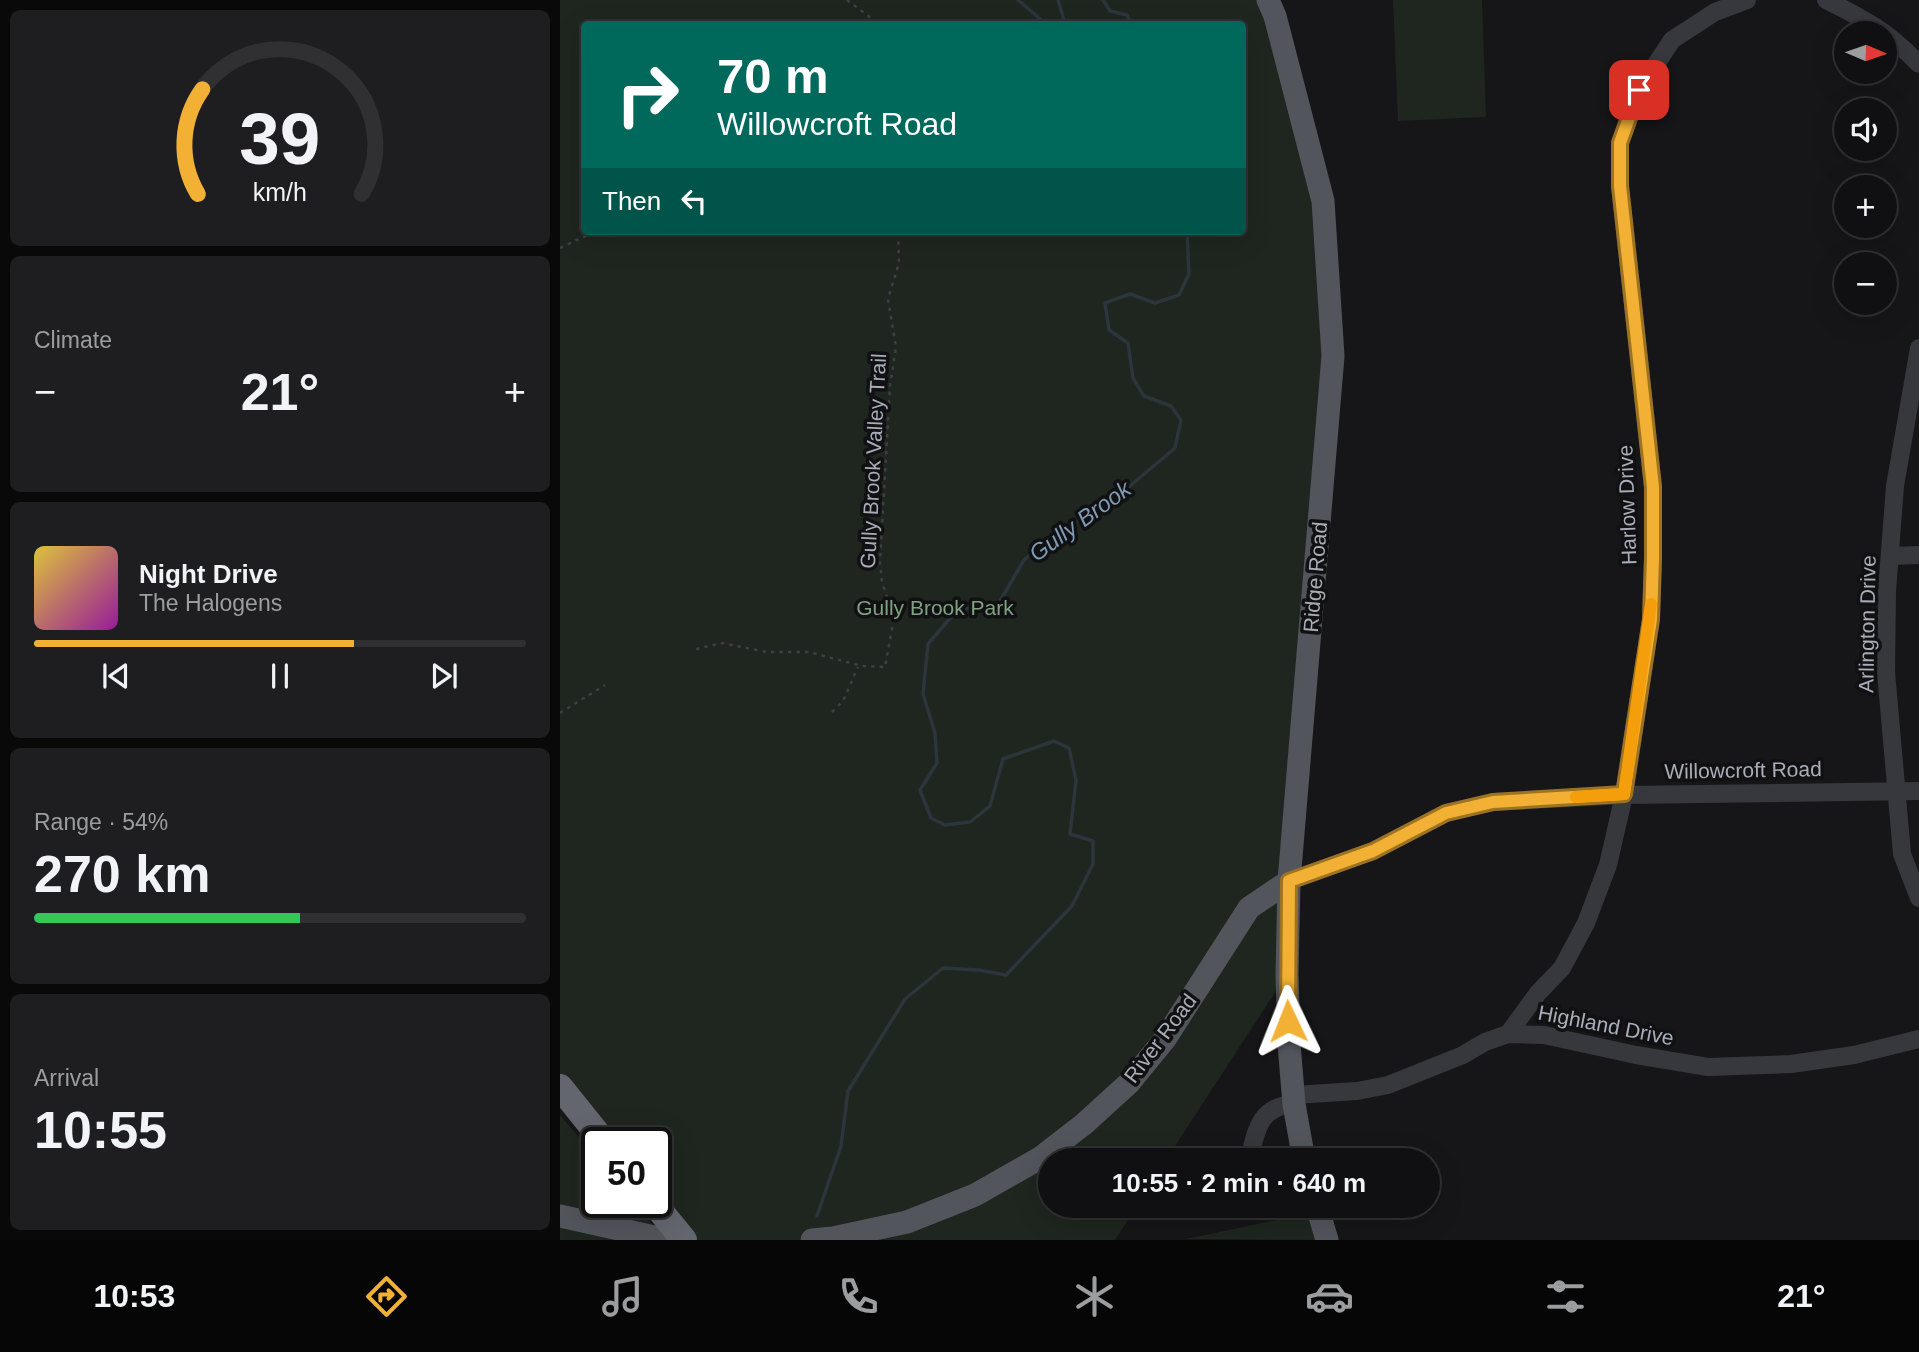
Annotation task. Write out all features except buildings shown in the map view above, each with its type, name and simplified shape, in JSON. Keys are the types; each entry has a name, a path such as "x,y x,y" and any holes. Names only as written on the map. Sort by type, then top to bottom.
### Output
{"highway":[{"path":"560,1087 592,1127"},
{"path":"666,1218 684,1240"}],"main road":[{"name":"Ridge Road","path":"1268,0 1275,16 1323,201 1333,356 1289,881 1287,974 1294,1100 1302,1148"},
{"name":"River Road","path":"812,1240 907,1222 975,1195 1040,1158 1084,1124 1129,1083 1165,1039 1249,908 1289,881"},
{"path":"560,1216 668,1240"},
{"path":"1321,1218 1327,1240"}],"street":[{"name":"Harlow Drive","path":"1508,1034 1538,993 1562,968 1586,923 1608,864 1624,794 1651,619 1653,487 1620,186 1620,143 1639,90 1672,40 1715,12 1747,0"},
{"path":"1826,0 1894,38 1919,64"},
{"name":"Arlington Drive","path":"1919,348 1895,486 1887,591 1886,672 1902,854 1919,898"},
{"path":"1890,556 1919,555"},
{"name":"Willowcroft Road","path":"1289,881 1373,851 1446,813 1493,802 1624,794 1919,791"},
{"name":"Highland Drive","path":"1252,1148 1266,1113 1280,1105 1294,1100 1388,1085 1508,1034 1544,1035 1708,1067 1791,1064 1854,1055 1919,1039"}],"path":[{"path":"847,0 875,21"},
{"path":"560,248 588,235"},
{"name":"Gully Brook Valley Trail","path":"859,666 885,667 894,618 882,582 880,562 890,386 895,348 888,299 899,263 898,235"},
{"path":"696,649 723,643 766,652 809,652 859,666 843,701 832,712"},
{"path":"560,713 605,685"}],"green space":[{"name":"Gully Brook Park","path":"560,0 1268,0 1323,201 1333,354 1287,974 1174,1148 1038,1148 1038,1218 1129,1218 1115,1240 684,1240 668,1218 672,1218 672,1127 592,1127 560,1087"},
{"path":"1393,0 1482,0 1486,117 1398,121"},
{"path":"560,1115 581,1140 581,1212 560,1207"},
{"path":"608,1218 647,1218 656,1229"},
{"path":"1287,1218 1312,1218 1319,1240 1186,1239"},
{"path":"560,1225 620,1240 560,1240"}],"waterway":[{"name":"Gully Brook","path":"1018,0 1042,21"},
{"name":"Gully Brook","path":"1058,0 1063,21"},
{"name":"Gully Brook","path":"1103,0 1110,11 1127,15 1130,21"},
{"name":"Gully Brook","path":"817,1216 841,1146 848,1091 905,999 943,968 1006,975 1072,906 1093,864 1093,841 1070,834 1076,780 1069,748 1054,741 1003,759 990,806 970,822 945,825 931,818 920,790 937,763 935,733 923,694 928,644 958,609 997,606 1024,560 1056,532 1105,507 1175,448 1181,420 1171,406 1144,396 1133,378 1128,343 1109,330 1105,303 1130,294 1155,303 1179,295 1189,274 1187,235"}],"slow traffic":[{"path":"1576,797 1624,794 1651,619 1651,604"}],"route":[{"path":"1288,1021 1289,881 1373,851 1446,813 1493,802 1624,794 1651,619 1653,558 1653,487 1620,186 1620,143 1639,90"}]}
